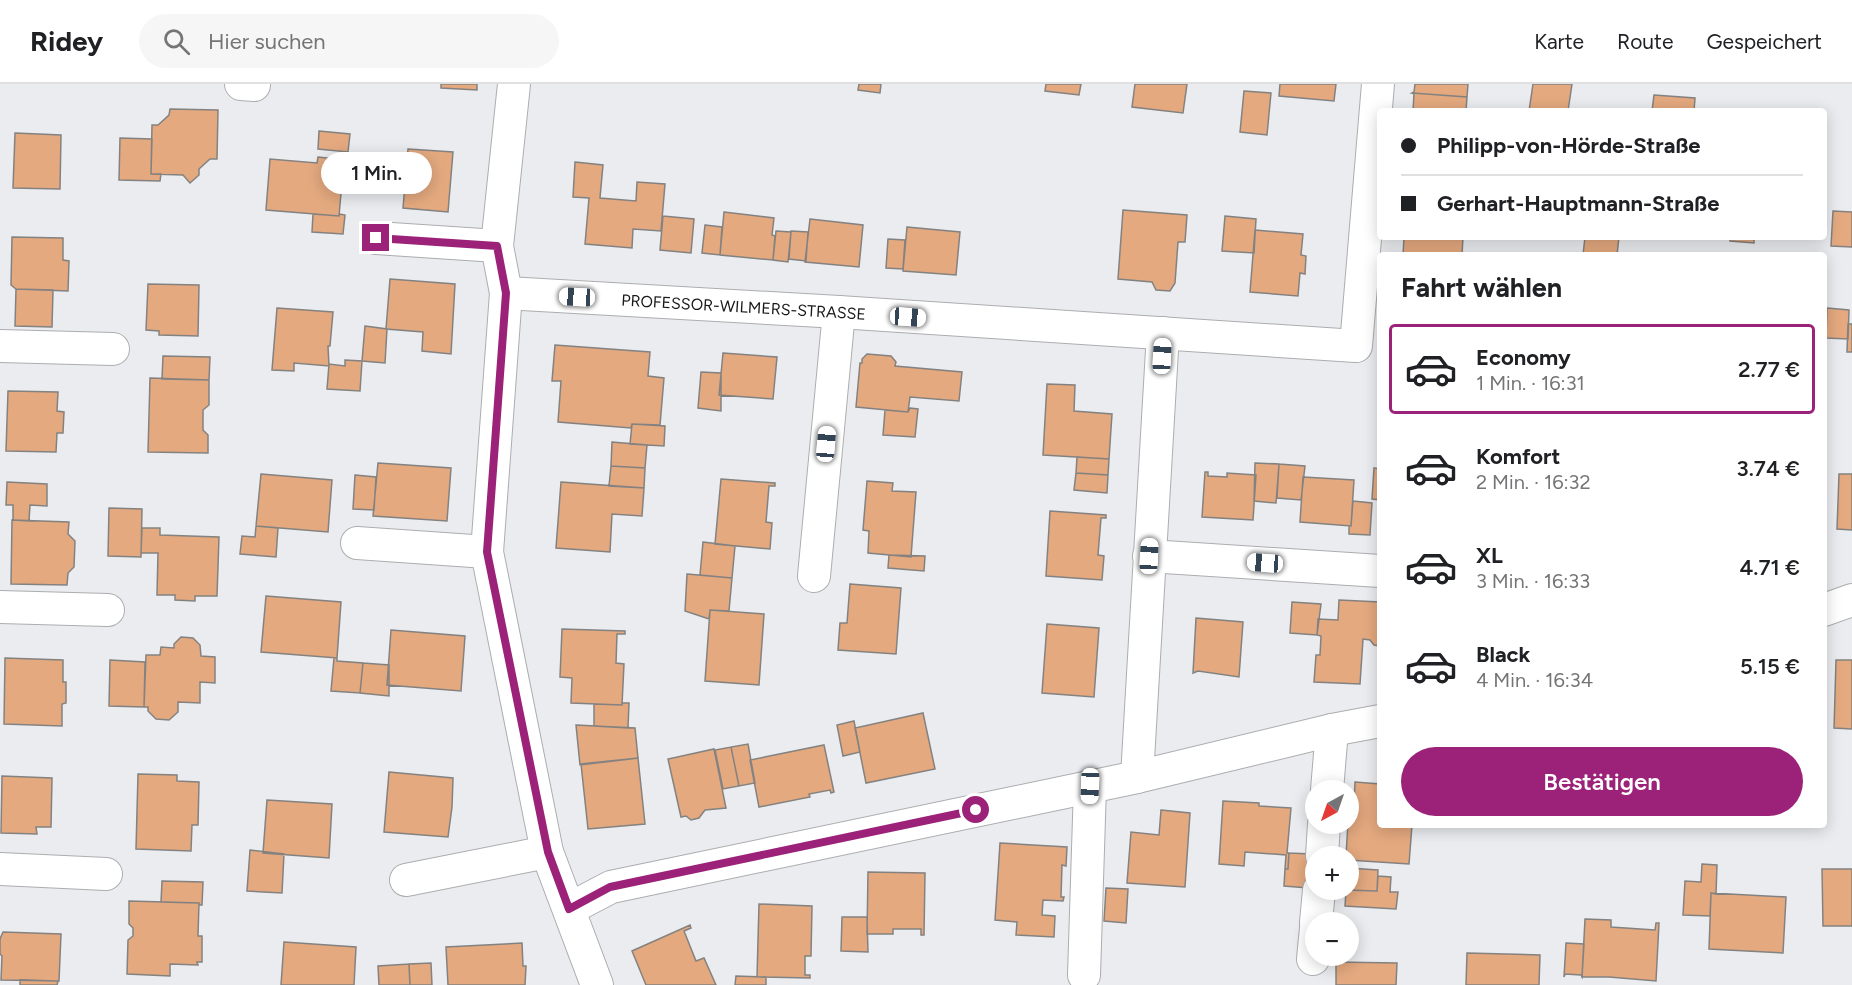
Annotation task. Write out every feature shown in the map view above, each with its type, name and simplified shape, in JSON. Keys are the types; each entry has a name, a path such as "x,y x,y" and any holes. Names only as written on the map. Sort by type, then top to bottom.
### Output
{"street":[{"path":"241,84 254,85"},
{"path":"514,84 497,246 506,293 487,552 548,852 597,985"},
{"name":"PROFESSOR-WILMERS-STRASSE","path":"1377,108 1378,84"},
{"name":"PROFESSOR-WILMERS-STRASSE","path":"506,293 839,312 1368,347 1377,110"},
{"path":"376,238 497,246"},
{"path":"814,576 839,312"},
{"path":"1137,777 1163,333"},
{"path":"0,346 113,349"},
{"path":"357,543 487,552"},
{"path":"1149,556 1377,571"},
{"path":"1827,609 1852,600"},
{"path":"0,607 108,610"},
{"path":"569,909 610,887 1137,777 1332,730 1377,722"},
{"path":"1328,780 1332,730"},
{"path":"1084,975 1090,786"},
{"path":"406,880 548,852"},
{"path":"0,870 106,874"}],"building":[{"path":"441,84 477,84 477,90 441,88"},
{"path":"859,84 881,84 880,93 858,90"},
{"path":"1046,84 1081,84 1079,95 1045,91"},
{"path":"1135,84 1187,84 1183,113 1132,107"},
{"path":"1280,84 1336,84 1334,101 1279,96"},
{"path":"1415,84 1468,84 1467,97 1412,93"},
{"path":"1533,84 1572,84 1568,108 1529,108"},
{"path":"1244,91 1271,93 1267,135 1240,132"},
{"path":"1412,93 1467,97 1466,108 1413,108 1414,94"},
{"path":"1654,95 1695,98 1694,108 1652,108"},
{"path":"170,109 218,110 217,159 210,159 199,169 199,175 190,183 183,175 151,174 152,125 158,125 169,115"},
{"path":"319,131 350,134 348,152 318,149"},
{"path":"15,133 61,135 60,189 13,188"},
{"path":"120,138 152,139 151,174 161,174 160,181 119,180"},
{"path":"408,149 453,152 448,212 403,208"},
{"path":"318,157 344,160 339,216 266,210 270,159 317,163"},
{"path":"575,162 603,165 600,198 636,201 637,182 665,184 661,231 633,229 632,248 585,244 589,198 573,197"},
{"path":"1123,210 1187,215 1185,242 1178,242 1175,283 1170,291 1156,290 1152,282 1118,279"},
{"path":"1833,211 1852,212 1852,247 1831,246"},
{"path":"724,212 774,218 773,260 720,255"},
{"path":"313,214 345,215 343,234 312,232"},
{"path":"663,216 694,219 691,253 660,250"},
{"path":"1225,216 1256,219 1254,253 1222,251"},
{"path":"810,219 863,225 859,267 805,262"},
{"path":"705,225 722,227 720,255 702,253"},
{"path":"907,227 960,232 956,275 903,271"},
{"path":"1255,230 1303,234 1301,255 1306,256 1305,274 1300,273 1298,296 1250,292"},
{"path":"776,231 791,232 788,262 773,260"},
{"path":"791,231 808,232 806,261 789,259"},
{"path":"12,237 63,238 63,260 69,261 68,291 16,289 11,285"},
{"path":"888,239 905,240 903,269 886,268"},
{"path":"1404,240 1463,240 1462,252 1403,252"},
{"path":"1585,240 1619,240 1617,252 1583,252"},
{"path":"1754,240 1754,243 1730,241"},
{"path":"390,279 455,284 451,354 422,351 423,332 386,329"},
{"path":"148,284 199,285 198,336 159,335 159,331 146,330"},
{"path":"16,289 53,290 52,327 15,326"},
{"path":"277,308 333,312 330,346 328,346 329,366 294,363 294,371 272,370"},
{"path":"1827,308 1849,310 1848,339 1827,338"},
{"path":"1848,324 1852,324 1852,352 1847,352"},
{"path":"365,326 387,329 385,363 362,361"},
{"path":"555,345 650,352 648,376 664,378 660,425 632,424 631,428 558,422 561,381 552,381"},
{"path":"723,353 777,357 773,399 719,395"},
{"path":"867,354 891,356 896,362 895,366 962,372 959,401 910,397 908,412 856,407 860,363"},
{"path":"163,356 210,357 209,380 162,379"},
{"path":"345,360 362,361 360,391 327,389 329,364 345,366"},
{"path":"701,372 721,373 721,411 698,408"},
{"path":"150,378 209,380 209,405 203,410 203,430 208,435 208,453 148,452"},
{"path":"1047,384 1075,385 1074,411 1112,414 1109,459 1043,455"},
{"path":"8,391 58,392 57,411 64,412 63,433 57,433 56,452 6,451"},
{"path":"910,408 918,409 915,437 883,435 885,410 908,412"},
{"path":"632,424 665,426 664,446 630,444"},
{"path":"612,442 647,445 645,468 611,466"},
{"path":"1077,457 1109,459 1108,475 1076,473"},
{"path":"378,463 451,468 447,521 373,516"},
{"path":"1255,463 1279,464 1276,503 1254,501"},
{"path":"1279,464 1305,466 1301,500 1277,498"},
{"path":"611,466 645,468 644,488 609,486"},
{"path":"1374,468 1377,468 1377,500 1372,499"},
{"path":"1205,472 1208,472 1208,476 1227,477 1227,473 1256,475 1253,520 1202,517"},
{"path":"1076,473 1108,475 1107,493 1074,490"},
{"path":"261,474 332,480 328,532 256,526"},
{"path":"1839,474 1852,474 1852,530 1837,529"},
{"path":"355,475 376,477 374,510 353,509"},
{"path":"1303,477 1354,480 1351,526 1300,522"},
{"path":"721,479 775,483 775,486 769,486 766,522 772,523 770,549 715,544"},
{"path":"867,481 893,483 892,491 916,492 911,557 868,553 869,531 863,530"},
{"path":"7,482 47,484 47,506 30,505 29,521 13,520 13,505 6,505"},
{"path":"561,482 644,488 642,516 612,514 610,552 556,548"},
{"path":"1353,501 1372,503 1370,535 1349,534"},
{"path":"109,508 142,509 141,557 108,556"},
{"path":"1050,511 1106,515 1106,518 1101,518 1098,555 1104,556 1102,580 1046,576"},
{"path":"12,520 69,522 68,534 75,541 74,567 68,573 67,585 11,584"},
{"path":"256,526 278,528 276,557 240,554 242,536 255,537"},
{"path":"142,528 160,528 160,535 219,537 217,596 195,596 195,601 175,600 175,595 157,595 158,553 141,553"},
{"path":"703,542 735,546 732,578 700,575"},
{"path":"889,555 925,556 924,571 888,568"},
{"path":"687,574 732,578 729,611 710,610 709,619 685,611"},
{"path":"850,584 901,588 896,654 838,650 840,623 847,623"},
{"path":"266,596 341,602 337,658 261,652"},
{"path":"1339,600 1377,602 1377,646 1370,640 1363,639 1360,684 1314,682 1316,655 1320,655 1321,636 1317,635 1318,619 1338,620"},
{"path":"1292,602 1321,604 1317,635 1290,633"},
{"path":"710,610 764,614 759,685 705,681"},
{"path":"1196,618 1243,622 1239,677 1198,671 1193,673"},
{"path":"1047,624 1099,628 1094,697 1042,693"},
{"path":"562,629 625,631 625,634 617,634 616,663 624,664 622,705 571,703 572,678 560,677"},
{"path":"391,630 465,636 461,691 387,685"},
{"path":"181,637 193,638 200,645 201,656 215,657 215,683 200,682 200,703 178,702 178,712 169,720 156,719 148,711 148,707 144,707 146,655 160,655 161,647 174,648 174,644"},
{"path":"5,658 63,660 66,703 62,704 62,726 4,724"},
{"path":"334,658 337,658 337,661 363,663 360,693 331,691"},
{"path":"110,660 145,662 144,707 109,706"},
{"path":"1836,660 1852,660 1852,729 1834,728"},
{"path":"363,663 389,665 389,696 360,693"},
{"path":"622,703 629,703 628,728 594,726 594,704 622,705"},
{"path":"923,713 935,769 866,783 855,728"},
{"path":"854,721 860,752 843,756 837,725"},
{"path":"576,725 635,728 638,758 580,765"},
{"path":"748,744 755,783 739,786 731,747"},
{"path":"824,745 834,792 831,793 830,790 809,794 810,797 759,807 750,760"},
{"path":"731,747 739,786 723,789 715,750"},
{"path":"714,749 726,808 705,810 699,818 691,820 686,816 681,817 668,759"},
{"path":"638,758 645,824 588,829 581,764"},
{"path":"389,772 453,778 448,837 384,832"},
{"path":"138,774 177,775 177,781 199,782 198,825 192,825 191,851 136,849"},
{"path":"2,776 52,778 51,827 36,827 37,834 1,833"},
{"path":"1359,782 1377,784 1377,828 1412,828 1409,864 1359,861 1359,846 1347,846 1347,834 1359,834"},
{"path":"267,800 332,804 329,858 263,853"},
{"path":"1223,801 1291,808 1288,869 1285,869 1286,855 1245,852 1244,866 1219,864"},
{"path":"1161,810 1190,813 1185,887 1127,883 1131,832 1159,835"},
{"path":"1000,843 1067,847 1066,866 1062,865 1061,897 1064,897 1063,901 1043,900 1042,915 1055,916 1054,937 1016,935 1017,922 995,920"},
{"path":"250,850 284,854 282,893 247,891"},
{"path":"1289,853 1305,854 1305,888 1284,886 1285,869 1288,869"},
{"path":"1702,864 1717,865 1716,894 1711,893 1710,916 1683,915 1685,881 1701,882"},
{"path":"1359,869 1378,870 1377,891 1359,890"},
{"path":"1822,869 1852,869 1852,926 1823,926"},
{"path":"868,872 925,873 924,935 921,935 921,929 893,929 893,934 867,934"},
{"path":"1378,876 1391,877 1390,892 1398,892 1396,909 1345,906 1345,900 1359,900 1359,890 1377,891"},
{"path":"162,881 203,882 202,905 161,902"},
{"path":"1106,888 1128,889 1126,923 1104,921"},
{"path":"1711,893 1786,897 1783,953 1709,949"},
{"path":"129,901 199,903 198,936 202,936 202,962 197,962 198,965 170,964 170,976 127,974 128,940 133,936 133,928 129,924"},
{"path":"759,904 812,906 811,956 805,956 805,975 810,975 810,978 757,977"},
{"path":"842,917 867,917 868,952 841,951"},
{"path":"1585,919 1611,920 1611,927 1655,930 1656,923 1659,923 1656,981 1582,977"},
{"path":"690,925 691,928 684,931 696,961 704,958 716,985 646,985 632,951"},
{"path":"3,932 61,934 59,981 1,980 0,939"},
{"path":"284,942 356,947 354,985 281,985"},
{"path":"522,943 523,966 526,966 525,985 448,985 446,947"},
{"path":"1566,943 1584,944 1582,977 1565,974 1564,977"},
{"path":"1467,953 1540,955 1539,985 1466,985"},
{"path":"1359,962 1397,963 1396,985 1336,985 1336,966 1359,966"},
{"path":"431,963 432,985 410,985 409,964"},
{"path":"409,964 410,985 379,985 378,966"},
{"path":"736,976 766,977 766,985 735,985"},
{"path":"20,980 58,981 57,985 20,985"}],"route":[{"path":"376,238 497,246 506,293 487,552 548,852 569,909 610,887 976,810"}]}
